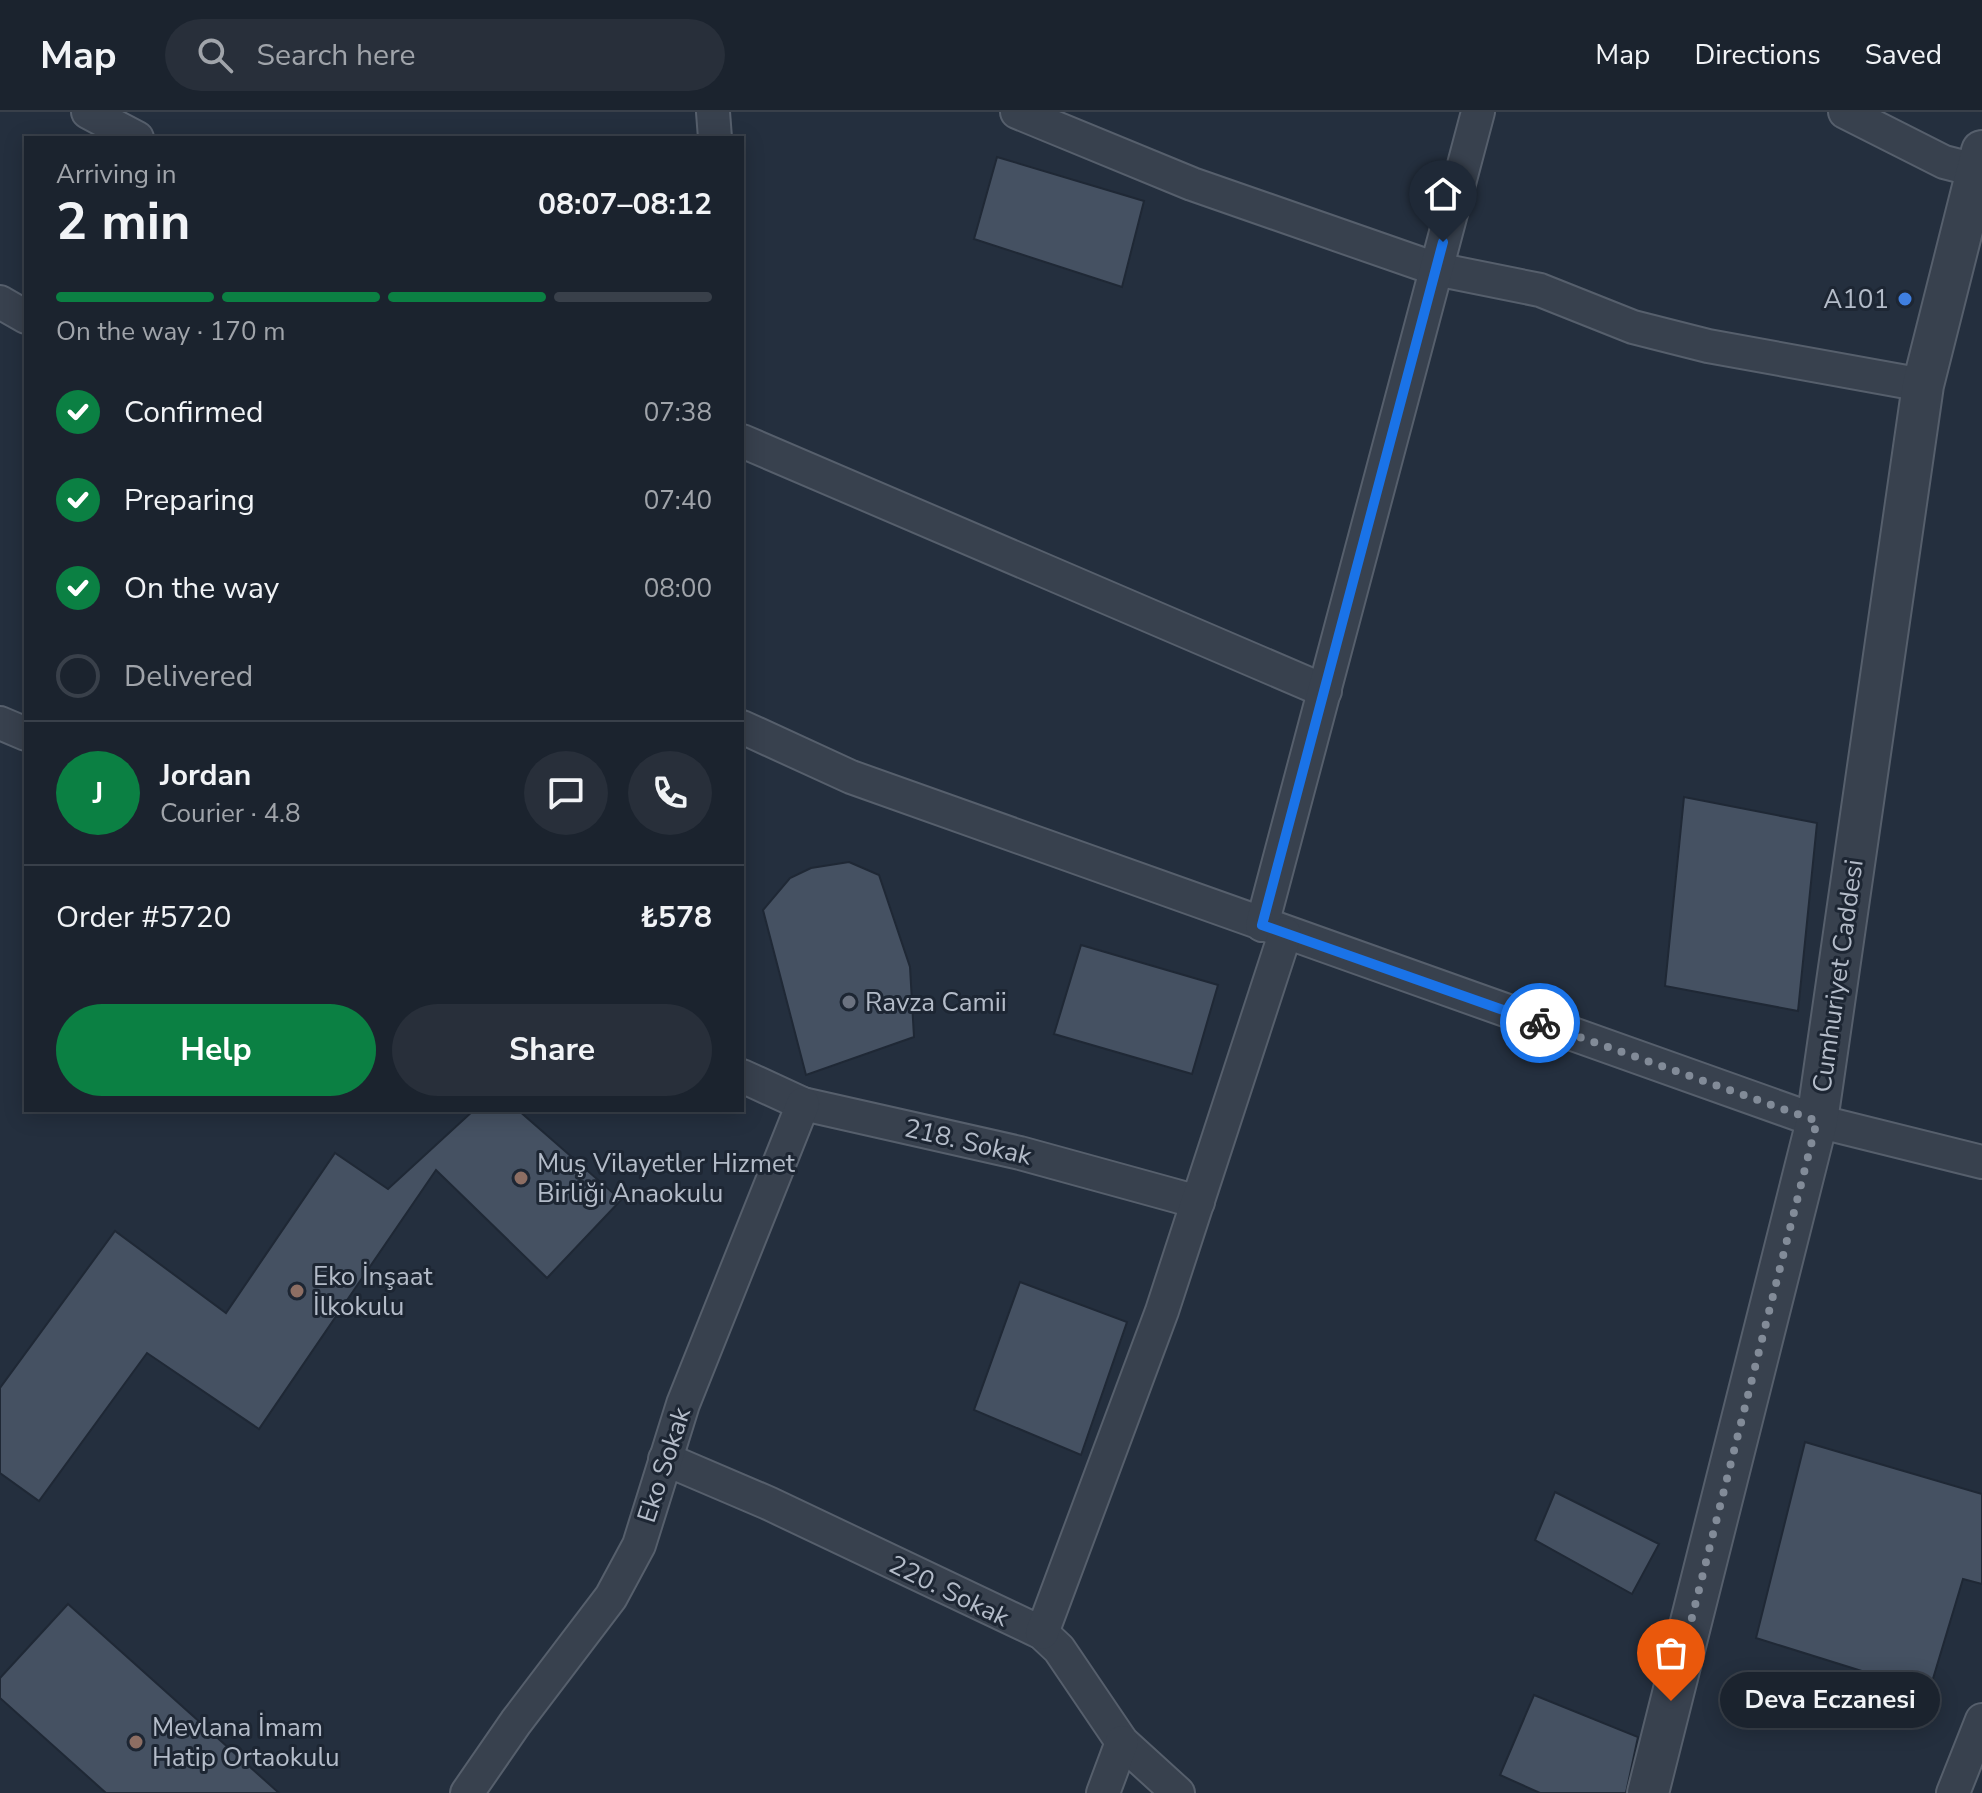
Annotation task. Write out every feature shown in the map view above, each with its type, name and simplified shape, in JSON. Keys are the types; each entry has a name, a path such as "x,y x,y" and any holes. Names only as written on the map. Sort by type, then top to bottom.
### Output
{"street":[{"path":"88,112 133,136"},
{"path":"713,112 715,136"},
{"path":"1017,112 1192,184 1436,269 1540,290 1633,327 1708,346 1923,385"},
{"path":"1042,1633 1162,1311 1198,1202 1273,929 1325,691 1478,112"},
{"path":"1845,112 1944,162 1978,161"},
{"name":"Cumhuriyet Caddesi","path":"1648,1793 1817,1121 1923,385 1978,161"},
{"path":"0,302 24,316"},
{"path":"744,442 1325,691"},
{"path":"0,723 24,733"},
{"path":"744,728 851,777 1817,1121 1982,1162"},
{"name":"218. Sokak","path":"744,1077 803,1104 1020,1153 1198,1202"},
{"name":"Eko Sokak","path":"467,1793 516,1722 611,1597 639,1545 683,1404 803,1104"},
{"name":"220. Sokak","path":"665,1459 768,1503 1042,1633 1059,1649 1122,1742 1178,1793"},
{"path":"1953,1793 1982,1720"},
{"path":"1103,1793 1122,1742"}],"building":[{"path":"997,157 1144,201 1122,287 974,239"},
{"path":"1684,797 1817,823 1798,1011 1665,986"},
{"name":"Ravza Camii","path":"849,862 879,875 910,967 914,1037 806,1075 763,910 790,878 811,868"},
{"path":"1081,945 1218,985 1192,1074 1054,1034"},
{"path":"472,1112 520,1112 621,1200 547,1278 436,1170 259,1429 147,1353 39,1501 0,1473 0,1388 115,1231 226,1313 335,1153 388,1189"},
{"path":"1020,1282 1127,1322 1081,1455 974,1410"},
{"path":"1805,1442 1982,1494 1982,1584 1963,1579 1929,1692 1756,1638"},
{"path":"1555,1492 1659,1544 1632,1594 1535,1540"},
{"name":"Mevlana İmam Hatip Ortaokulu","path":"68,1604 279,1793 106,1793 0,1698 0,1678"},
{"path":"1534,1695 1638,1737 1626,1793 1540,1793 1500,1775"}],"way so far":[{"path":"1540,1023 1817,1121 1671,1701"}],"place":[{"name":"A101","path":"1905,299"},
{"name":"Ravza Camii","path":"849,1002"},
{"name":"Muş Vilayetler Hizmet Birliği Anaokulu","path":"521,1178"},
{"name":"Eko İnşaat İlkokulu","path":"297,1291"},
{"name":"Deva Eczanesi","path":"1671,1701"},
{"name":"Mevlana İmam Hatip Ortaokulu","path":"136,1742"}],"route":[{"path":"1443,242 1262,925 1540,1023"}]}
